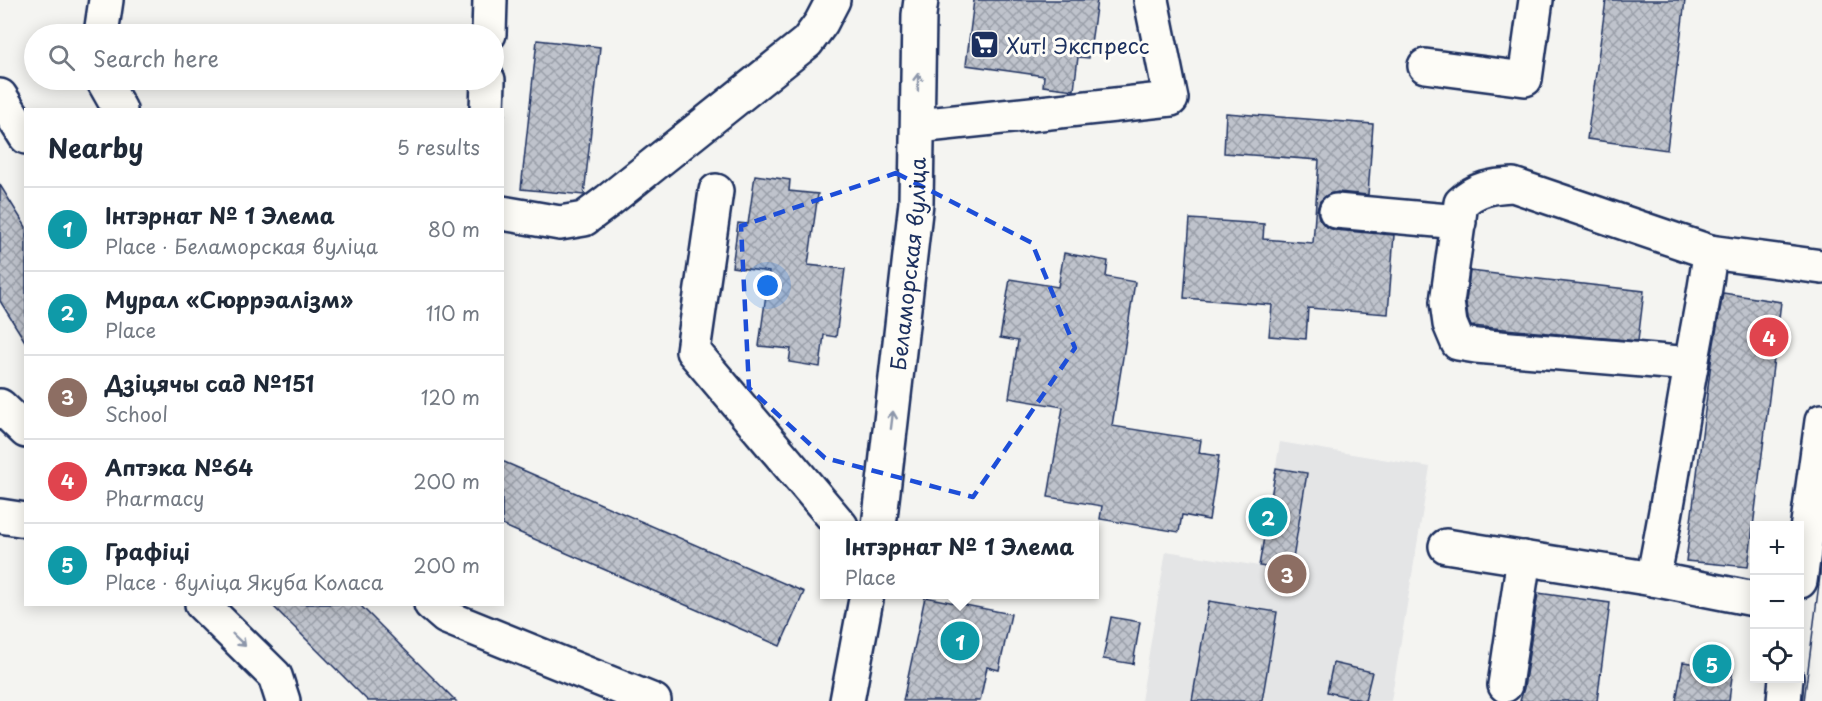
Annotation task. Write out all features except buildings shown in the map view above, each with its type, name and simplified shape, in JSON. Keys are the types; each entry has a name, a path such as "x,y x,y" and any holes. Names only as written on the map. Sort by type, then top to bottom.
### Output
{"street":[{"path":"102,24 106,0"},
{"path":"489,24 490,0"},
{"path":"504,213 560,223 584,219 807,42 821,23 833,0"},
{"name":"Беламорская вуліца","path":"880,521 916,203 921,0"},
{"path":"918,126 1171,99 1151,0"},
{"path":"1425,66 1525,79 1536,0"},
{"path":"109,90 119,108"},
{"path":"487,108 488,90"},
{"path":"0,96 24,134"},
{"path":"1691,364 1458,343 1450,324 1448,302 1461,203 1471,194 1489,186 1513,185 1710,252 1822,267"},
{"path":"716,191 693,351 838,521"},
{"path":"1336,211 1459,222"},
{"path":"1653,579 1710,252"},
{"path":"0,406 24,429"},
{"path":"1801,575 1822,421"},
{"path":"0,516 24,520"},
{"path":"1446,546 1653,579 1750,598"},
{"path":"1505,685 1524,558"},
{"path":"847,701 866,599"},
{"path":"204,606 275,676 283,701"},
{"path":"433,606 446,617 654,701"},
{"path":"1784,701 1786,683"}],"highlighted area":[{"path":"896,173 1032,243 1075,348 973,497 825,458 749,388 741,226"}],"shaded area":[{"path":"1280,442 1430,467 1391,701 1141,701 1166,551 1259,566"}],"tram line":[{"path":"1804,701 1822,560"}],"place":[{"name":"Хит! Экспресс","path":"985,45"},
{"name":"Аптэка №64","path":"1769,337"},
{"name":"Мурал «Сюррэалізм»","path":"1268,517"},
{"name":"Дзіцячы сад №151","path":"1287,574"},
{"name":"Інтэрнат № 1 Элема","path":"960,641"},
{"name":"Графіці","path":"1712,664"}]}
